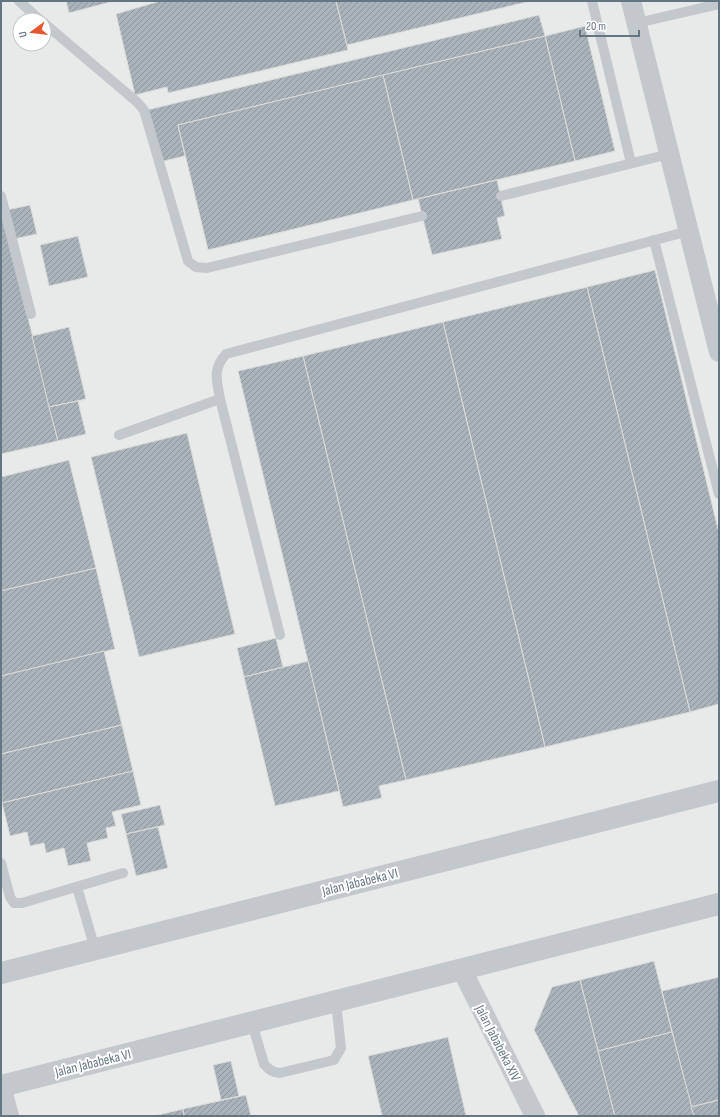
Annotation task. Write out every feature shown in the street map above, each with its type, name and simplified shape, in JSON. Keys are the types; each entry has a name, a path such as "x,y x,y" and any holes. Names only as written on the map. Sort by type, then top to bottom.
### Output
{"street":[{"path":"631,1 719,352"},
{"name":"Jalan Jababeka VI","path":"1,973 719,791"},
{"name":"Jalan Jababeka VI","path":"1,1086 719,904"},
{"name":"Jalan Jababeka XIV","path":"462,970 535,1116"},
{"path":"1,1086 9,1116"}],"lane":[{"path":"19,1 31,12"},
{"path":"592,1 631,163"},
{"path":"637,23 700,5 719,4"},
{"path":"52,30 137,102 144,110 188,261 196,266 207,268 422,216"},
{"path":"501,196 670,154"},
{"path":"1,196 30,314"},
{"path":"280,635 220,399 216,374 219,362 226,354 689,231"},
{"path":"654,240 719,494"},
{"path":"119,435 220,399"},
{"path":"1,864 10,897 14,903 22,903 123,873"},
{"path":"77,887 95,949"},
{"path":"252,1023 264,1064 273,1072 280,1073 334,1060 341,1048 336,1002"}],"shaded area":[{"path":"1,1 719,1 719,1116 1,1116"}],"building":[{"path":"66,1 114,1 69,13"},
{"path":"160,1 336,1 348,50 168,93 167,87 135,95 116,14"},
{"path":"336,1 531,1 347,45"},
{"path":"539,15 545,36 178,125 185,156 160,162 147,110"},
{"path":"585,26 615,151 575,161 545,36"},
{"path":"545,36 575,161 413,200 383,75"},
{"path":"383,75 413,200 208,250 178,125"},
{"path":"497,180 505,216 497,218 502,239 432,255 418,199"},
{"path":"30,205 37,234 14,239 7,210"},
{"path":"1,206 58,441 1,454"},
{"path":"78,236 88,277 49,286 40,245"},
{"path":"655,270 719,533 719,704 690,712 587,287"},
{"path":"587,287 690,712 545,747 443,322"},
{"path":"443,322 545,747 406,780 303,356"},
{"path":"69,327 86,399 49,407 32,336"},
{"path":"303,356 406,780 379,786 382,798 343,807 238,371"},
{"path":"78,401 86,434 58,441 49,407"},
{"path":"187,433 235,634 139,657 91,457"},
{"path":"69,460 96,568 1,591 1,477"},
{"path":"96,568 115,649 1,676 1,591"},
{"path":"276,638 283,667 244,677 237,648"},
{"path":"104,651 122,725 1,754 1,676"},
{"path":"308,661 339,791 275,806 244,677"},
{"path":"122,725 133,771 2,803 1,754"},
{"path":"133,771 141,805 112,812 116,826 106,828 108,838 87,843 91,861 68,866 64,848 46,853 44,843 30,846 27,832 10,836 2,803"},
{"path":"160,805 165,825 126,834 121,814"},
{"path":"158,827 168,868 136,876 126,834"},
{"path":"654,961 672,1032 598,1051 580,980"},
{"path":"719,977 719,1100 691,1107 662,991"},
{"path":"580,980 615,1116 579,1116 534,1030 552,987"},
{"path":"672,1032 694,1116 615,1116 598,1051"},
{"path":"448,1037 466,1116 382,1116 368,1056"},
{"path":"231,1061 239,1096 221,1100 213,1065"},
{"path":"246,1095 251,1116 184,1116 183,1109"},
{"path":"719,1100 719,1116 694,1116 691,1107"},
{"path":"183,1109 184,1116 154,1116"}]}
